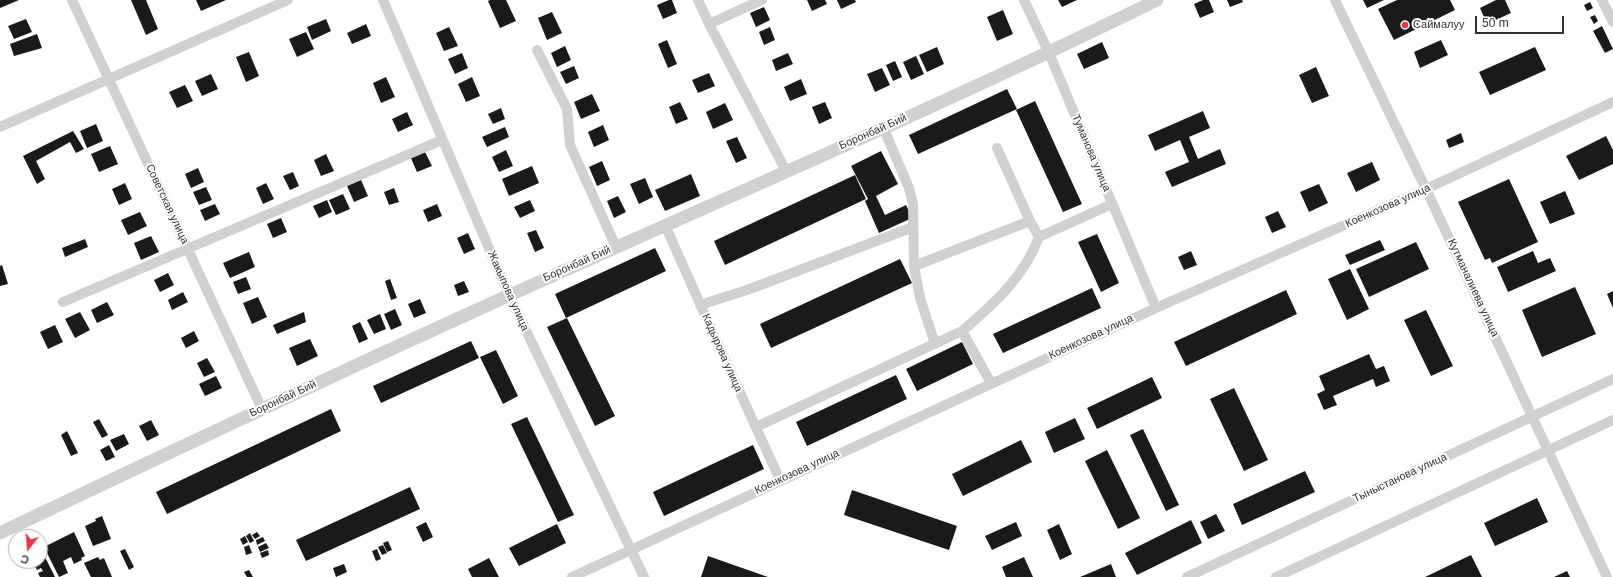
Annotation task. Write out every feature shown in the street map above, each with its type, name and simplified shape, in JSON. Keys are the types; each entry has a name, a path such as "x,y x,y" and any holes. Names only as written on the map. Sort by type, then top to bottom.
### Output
{"street":[{"name":"Советская улица","path":"72,0 262,409"},
{"path":"0,127 288,0"},
{"name":"Жакыпова улица","path":"383,0 509,295 644,577"},
{"path":"698,0 709,24 786,171"},
{"path":"709,24 762,0"},
{"name":"Туманова улица","path":"1024,0 1049,53 1156,308"},
{"name":"Боронбай Бий","path":"0,532 509,295 1049,53 1157,0"},
{"name":"Кутманалиева улица","path":"1335,0 1426,189 1607,577"},
{"path":"1602,0 1613,22"},
{"path":"537,50 567,109 570,145 616,247"},
{"name":"Коенкозова улица","path":"572,577 631,548 991,383 1156,308 1426,189 1613,102"},
{"path":"883,127 909,188 913,204 914,266 920,298 935,344"},
{"path":"63,302 442,140"},
{"path":"997,148 1030,221 1039,237"},
{"path":"756,427 962,331 986,311 1015,281 1033,253 1039,237 1112,204"},
{"path":"914,266 1030,221"},
{"name":"Кадырова улица","path":"665,225 780,480"},
{"path":"700,305 758,286 913,227"},
{"path":"962,331 991,383"},
{"name":"Тыныстанова улица","path":"1187,577 1613,379"},
{"path":"1276,577 1613,420"}],"building":[{"path":"0,0 19,0 0,8"},
{"path":"131,0 146,0 158,29 146,35"},
{"path":"196,0 226,0 201,11"},
{"path":"506,0 516,21 500,28 488,1"},
{"path":"672,0 677,13 663,19 657,5"},
{"path":"807,0 825,0 827,4 812,11"},
{"path":"837,0 855,0 856,2 841,9"},
{"path":"1058,0 1077,0 1062,7"},
{"path":"1203,0 1209,0 1214,12 1200,18 1194,4"},
{"path":"1227,0 1242,0 1243,2 1230,7"},
{"path":"1363,0 1384,0 1367,8"},
{"name":"Саймалуу","path":"1397,0 1450,0 1455,10 1394,40 1378,9"},
{"path":"1496,0 1505,0 1511,13 1487,24 1480,8"},
{"path":"1590,2 1593,8 1587,11 1584,5"},
{"path":"764,7 770,20 756,27 750,13"},
{"path":"1003,10 1013,34 997,41 987,17"},
{"path":"552,12 562,33 547,40 538,18"},
{"path":"1595,15 1598,21 1594,24 1590,17"},
{"path":"26,19 32,32 14,39 8,26"},
{"path":"326,19 331,31 312,40 307,27"},
{"path":"366,24 371,36 352,44 347,33"},
{"path":"1602,26 1613,49 1605,53 1593,31"},
{"path":"449,27 458,46 444,51 436,33"},
{"path":"770,27 775,40 764,45 759,32"},
{"path":"306,32 314,49 297,57 289,39"},
{"path":"37,34 42,48 14,56 10,44"},
{"path":"667,40 677,64 668,68 658,44"},
{"path":"1441,40 1448,55 1420,68 1414,52"},
{"path":"1102,42 1109,58 1084,69 1077,54"},
{"path":"565,46 571,60 557,67 551,53"},
{"path":"937,47 944,64 927,72 919,55"},
{"path":"1535,47 1546,70 1490,95 1479,72"},
{"path":"249,52 259,76 246,82 236,57"},
{"path":"462,53 468,68 455,74 448,59"},
{"path":"788,53 793,64 776,71 772,60"},
{"path":"916,56 924,74 911,80 903,62"},
{"path":"895,61 902,77 893,81 886,65"},
{"path":"574,66 579,78 566,84 560,72"},
{"path":"1316,67 1329,96 1312,103 1299,75"},
{"path":"882,68 890,85 875,92 867,74"},
{"path":"709,73 715,86 698,93 692,80"},
{"path":"211,74 218,89 202,96 195,81"},
{"path":"386,77 395,97 381,103 373,83"},
{"path":"472,77 480,96 466,102 458,84"},
{"path":"801,79 807,94 790,101 784,87"},
{"path":"185,85 193,101 177,108 169,92"},
{"path":"1007,89 1017,109 918,154 909,135"},
{"path":"592,94 600,111 581,119 574,102"},
{"path":"1035,101 1082,204 1063,212 1016,110"},
{"path":"680,102 688,119 676,124 669,107"},
{"path":"825,102 832,118 819,124 812,107"},
{"path":"725,103 733,120 713,129 706,112"},
{"path":"501,108 505,119 493,124 488,114"},
{"path":"1203,111 1210,128 1189,137 1198,159 1220,149 1226,164 1172,187 1165,172 1189,162 1180,140 1155,151 1148,135"},
{"path":"407,112 413,125 398,132 392,119"},
{"path":"96,124 103,141 87,148 80,131"},
{"path":"603,125 609,140 594,147 588,132"},
{"path":"505,127 509,137 487,147 482,137"},
{"path":"73,131 84,149 76,153 70,142 36,161 45,179 37,184 23,156"},
{"path":"1461,133 1464,142 1449,148 1446,140"},
{"path":"1606,136 1613,150 1613,164 1579,180 1566,156"},
{"path":"737,137 747,158 736,163 726,141"},
{"path":"110,146 118,164 99,172 91,154"},
{"path":"424,150 432,166 417,172 410,156"},
{"path":"506,150 513,166 499,172 492,157"},
{"path":"881,151 898,184 876,196 885,215 906,205 912,218 879,233 865,201 868,199 851,166"},
{"path":"326,154 334,171 321,176 314,160"},
{"path":"602,161 610,180 597,186 589,167"},
{"path":"1372,162 1380,180 1356,192 1347,173"},
{"path":"532,166 539,183 509,196 502,179"},
{"path":"198,168 204,182 191,188 185,174"},
{"path":"293,172 299,186 290,190 283,176"},
{"path":"691,174 700,196 665,211 655,190"},
{"path":"855,175 866,199 725,265 714,241"},
{"path":"645,178 653,197 639,204 630,184"},
{"path":"1509,179 1538,242 1492,263 1490,258 1485,260 1458,202"},
{"path":"361,180 368,196 354,202 347,186"},
{"path":"125,183 132,199 119,205 112,189"},
{"path":"266,183 274,199 263,204 256,188"},
{"path":"1319,184 1328,203 1309,212 1300,192"},
{"path":"206,187 212,200 199,205 193,192"},
{"path":"394,188 399,202 389,205 384,192"},
{"path":"1565,191 1575,214 1550,224 1540,202"},
{"path":"343,194 350,209 336,215 329,200"},
{"path":"618,196 626,212 614,218 607,201"},
{"path":"327,200 332,212 319,218 313,206"},
{"path":"530,200 535,211 520,218 514,207"},
{"path":"215,204 220,214 205,221 200,210"},
{"path":"437,204 442,216 428,222 423,210"},
{"path":"1278,211 1286,227 1272,233 1265,217"},
{"path":"140,212 147,226 128,235 121,220"},
{"path":"281,218 287,232 273,238 267,224"},
{"path":"536,230 544,248 535,252 527,233"},
{"path":"468,233 475,249 464,254 457,238"},
{"path":"1097,234 1119,283 1101,292 1078,242"},
{"path":"151,236 159,252 141,260 134,243"},
{"path":"85,239 88,247 65,257 62,248"},
{"path":"1380,240 1385,250 1350,265 1345,255"},
{"path":"1416,242 1429,269 1369,297 1356,269"},
{"path":"655,248 666,271 566,318 555,294"},
{"path":"1191,251 1197,265 1184,270 1178,257"},
{"path":"1533,251 1538,263 1550,258 1556,271 1508,292 1497,267"},
{"path":"249,252 255,267 230,278 223,263"},
{"path":"900,259 912,283 771,348 760,324"},
{"path":"2,265 8,284 0,286 0,266"},
{"path":"1350,269 1369,309 1347,320 1328,279"},
{"path":"168,273 174,285 160,292 154,280"},
{"path":"246,277 251,289 238,294 233,282"},
{"path":"390,279 397,298 391,300 385,281"},
{"path":"464,281 469,292 458,296 454,285"},
{"path":"1575,287 1596,334 1542,357 1522,310"},
{"path":"1092,288 1101,308 1003,353 993,334"},
{"path":"1286,290 1297,314 1186,366 1174,342"},
{"path":"1613,291 1613,308 1607,294"},
{"path":"183,292 188,302 172,310 168,300"},
{"path":"258,297 267,317 252,324 243,303"},
{"path":"420,299 426,313 414,318 408,304"},
{"path":"107,302 114,315 97,323 91,310"},
{"path":"395,309 402,325 391,330 384,314"},
{"path":"1426,310 1453,366 1431,376 1404,320"},
{"path":"80,312 90,330 75,338 65,319"},
{"path":"304,312 306,322 277,334 273,325"},
{"path":"380,314 386,329 374,334 367,320"},
{"path":"567,318 615,416 595,426 547,327"},
{"path":"360,322 368,339 359,343 352,326"},
{"path":"55,325 63,342 48,349 40,332"},
{"path":"194,331 199,341 186,348 181,338"},
{"path":"310,339 318,356 297,366 289,348"},
{"path":"471,341 479,358 381,403 373,386"},
{"path":"962,342 973,364 917,391 906,369"},
{"path":"496,350 518,396 503,404 480,357"},
{"path":"1369,354 1376,369 1384,366 1390,381 1376,387 1373,379 1333,396 1337,405 1324,410 1317,394 1325,390 1319,376"},
{"path":"207,358 215,372 204,377 197,363"},
{"path":"896,375 907,399 807,446 796,422"},
{"path":"216,376 222,388 205,396 199,384"},
{"path":"1152,377 1162,398 1097,429 1087,408"},
{"path":"1234,388 1268,460 1244,471 1210,399"},
{"path":"331,409 341,431 167,514 156,492"},
{"path":"527,417 574,515 558,522 511,424"},
{"path":"1075,418 1085,439 1054,453 1045,432"},
{"path":"99,419 108,435 102,438 93,422"},
{"path":"151,420 159,435 147,441 139,426"},
{"path":"1143,429 1179,505 1166,511 1130,435"},
{"path":"67,431 78,453 71,456 61,435"},
{"path":"124,434 129,444 116,451 110,440"},
{"path":"1021,440 1032,462 963,496 952,474"},
{"path":"109,445 115,457 106,461 100,450"},
{"path":"753,445 764,469 664,516 653,492"},
{"path":"1107,450 1140,518 1118,529 1085,461"},
{"path":"1305,471 1315,492 1242,525 1233,504"},
{"path":"410,487 420,509 306,561 296,540"},
{"path":"852,490 957,526 949,550 844,515"},
{"path":"1537,498 1548,522 1495,546 1484,523"},
{"path":"1216,514 1225,531 1208,539 1200,522"},
{"path":"102,516 111,539 93,546 85,526 96,521 95,519"},
{"path":"1191,520 1202,543 1137,575 1125,553"},
{"path":"426,522 433,537 423,542 416,527"},
{"path":"1016,522 1022,536 992,550 985,536"},
{"path":"557,524 566,543 519,566 509,548"},
{"path":"1059,524 1072,554 1060,560 1047,530"},
{"path":"74,532 85,556 81,558 82,560 74,564 71,557 63,561 68,573 59,577 48,555 48,545"},
{"path":"257,532 260,536 255,539 252,535"},
{"path":"250,533 254,541 250,543 246,536"},
{"path":"245,536 248,542 243,545 240,539"},
{"path":"263,537 265,541 257,545 256,540"},
{"path":"388,541 392,550 387,552 383,543"},
{"path":"266,543 269,548 260,552 258,547"},
{"path":"249,545 252,553 246,555 244,547"},
{"path":"383,545 387,553 382,555 378,547"},
{"path":"125,549 134,567 129,570 120,551"},
{"path":"377,549 381,559 376,561 372,551"},
{"path":"268,550 269,555 262,558 260,553"},
{"path":"1471,555 1482,577 1425,577"},
{"path":"708,556 768,577 701,577"},
{"path":"98,557 100,560 104,558 112,577 91,577 84,563"},
{"path":"1024,557 1033,577 1006,577 1002,567"},
{"path":"489,558 499,577 472,577 468,569"},
{"path":"48,563 55,577 40,577 38,573 43,571 42,569 48,569"},
{"path":"344,564 347,572 336,577 333,568"},
{"path":"1111,564 1116,577 1080,577"},
{"path":"249,570 253,577 247,577 244,572"},
{"path":"1567,571 1570,577 1554,577"}],"place":[{"name":"Саймалуу","path":"1405,25"}]}
